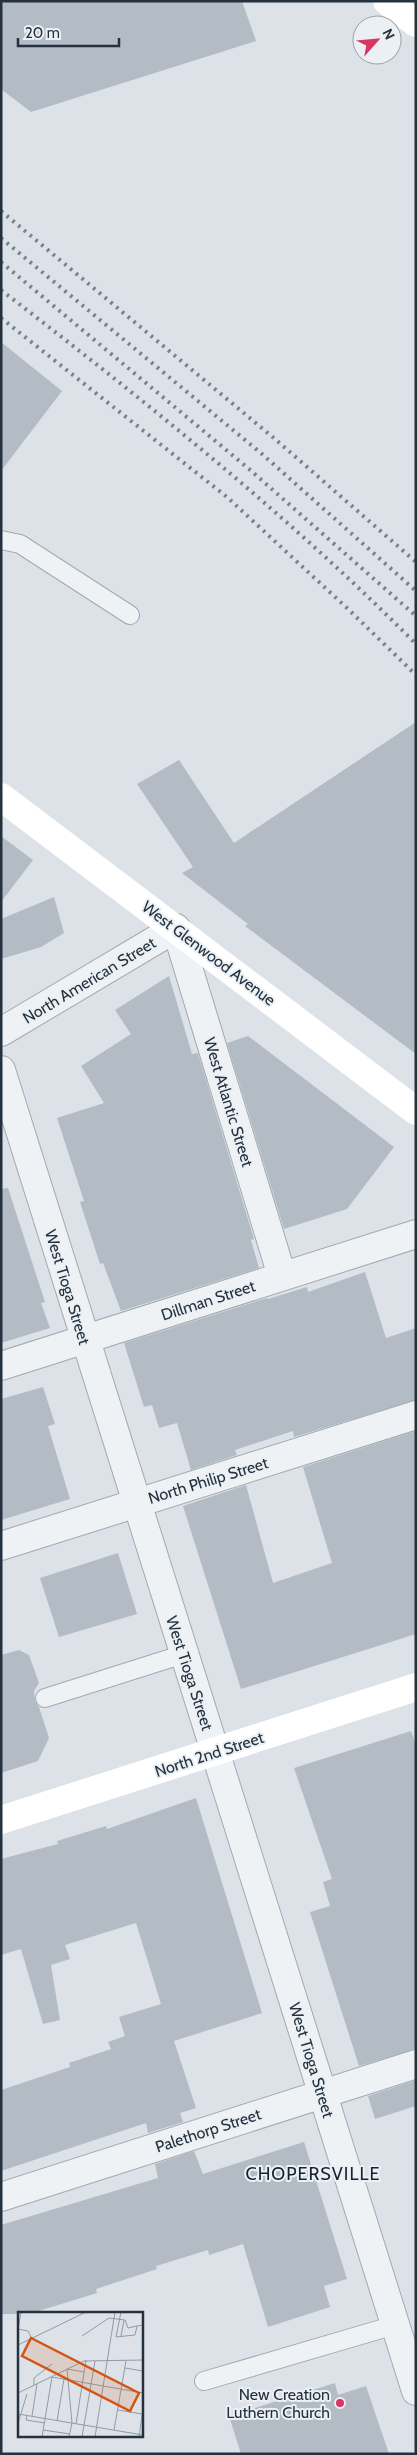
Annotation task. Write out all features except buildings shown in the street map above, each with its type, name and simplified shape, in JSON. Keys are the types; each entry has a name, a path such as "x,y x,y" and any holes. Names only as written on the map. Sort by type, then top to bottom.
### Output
{"main road":[{"name":"West Glenwood Avenue","path":"1,797 416,1111"},
{"name":"North 2nd Street","path":"1,1820 216,1753 416,1687"}],"street":[{"name":"North American Street","path":"1,1032 176,928"},
{"name":"West Atlantic Street","path":"176,928 282,1276"},
{"name":"West Tioga Street","path":"1,1070 84,1340 416,2391"},
{"name":"Dillman Street","path":"1,1366 416,1234"},
{"name":"North Philip Street","path":"1,1546 416,1415"},
{"name":"Palethorp Street","path":"1,2197 416,2064"}],"lane":[{"path":"1,540 20,544 130,614"},
{"path":"45,1698 184,1654"},
{"path":"204,2381 395,2325"}],"railway":[{"path":"1,211 275,439 416,562"},
{"path":"1,238 262,454 416,591"},
{"path":"1,262 249,469 416,616"},
{"path":"1,290 109,374 214,460 317,550 416,644"},
{"path":"1,318 227,497 416,675"}],"place":[{"name":"New Creation Luthern Church","path":"340,2403"}],"district":[{"name":"CHOPERSVILLE","path":"313,2174"}]}
